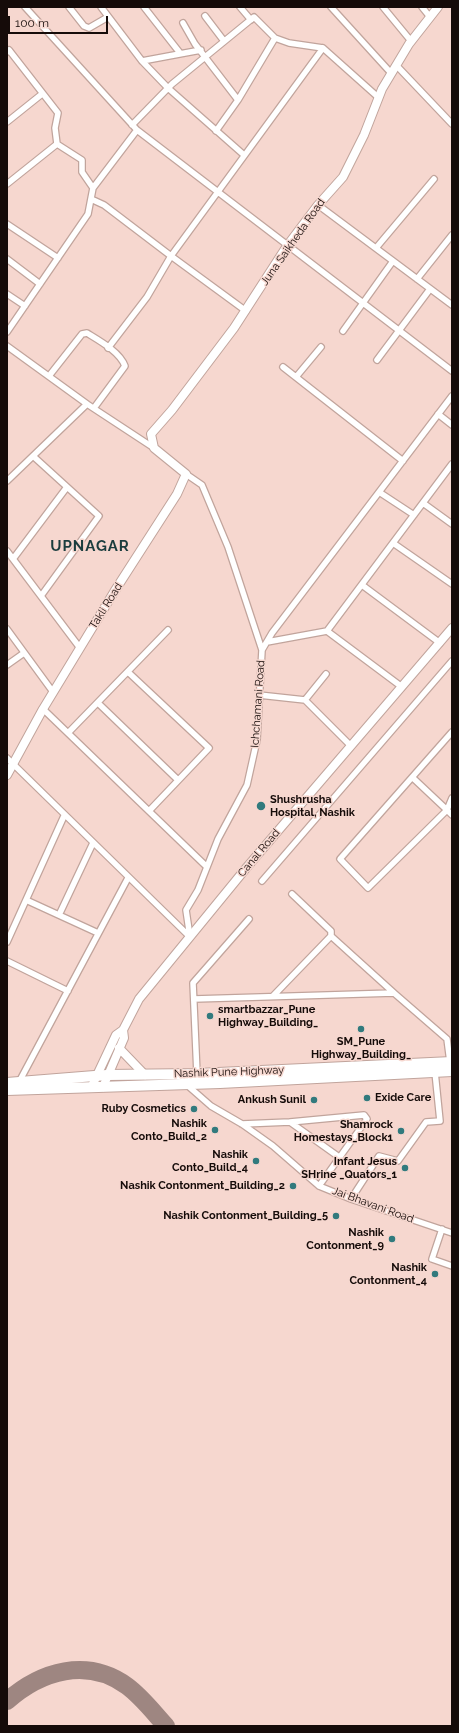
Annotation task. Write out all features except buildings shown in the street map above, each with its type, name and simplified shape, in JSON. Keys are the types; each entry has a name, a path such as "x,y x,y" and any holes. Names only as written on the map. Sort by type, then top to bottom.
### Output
{"highway":[{"name":"Nashik Pune Highway","path":"7,1083 96,1076 452,1065"},
{"name":"Nashik Pune Highway","path":"7,1090 228,1082 435,1072 452,1065"}],"main road":[{"name":"Juna Saikheda Road","path":"154,448 151,434 172,410 246,311 287,246 318,204 343,177 364,135 379,98 396,65 411,41 438,7"},
{"path":"154,448 186,474"},
{"name":"Takli Road","path":"7,775 10,761 177,494 186,474"},
{"name":"Canal Road","path":"92,1086 116,1035 123,1030 139,999 247,867 452,628"},
{"name":"Canal Road","path":"103,1086 124,1038 123,1030"},
{"path":"119,1048 145,1075"}],"street":[{"path":"25,7 136,130 452,371"},
{"path":"69,7 84,26 89,28 108,17"},
{"path":"100,7 142,61 168,88 244,155"},
{"path":"144,7 180,53"},
{"path":"240,7 251,20"},
{"path":"331,7 392,73"},
{"path":"383,7 411,41"},
{"path":"422,7 430,17"},
{"path":"205,16 224,41"},
{"path":"132,125 168,88 254,17 275,38 289,43 323,48 379,98"},
{"path":"183,23 238,100"},
{"path":"216,131 238,100 275,38"},
{"path":"108,348 147,298 171,256 323,48"},
{"path":"8,50 58,113 55,128 57,144"},
{"path":"142,61 201,50"},
{"path":"396,65 452,124"},
{"path":"7,122 42,94"},
{"path":"7,332 88,214 93,188 136,130"},
{"path":"7,184 57,144"},
{"path":"57,144 82,160 82,172 93,188"},
{"path":"376,248 434,179"},
{"path":"91,199 104,205 246,311"},
{"path":"318,204 452,305"},
{"path":"7,224 58,258"},
{"path":"417,279 452,235"},
{"path":"7,259 40,284"},
{"path":"344,331 393,261"},
{"path":"377,360 430,289"},
{"path":"7,294 25,306"},
{"path":"49,376 82,334 87,333 123,360 125,366 94,408"},
{"path":"7,346 87,404 154,448"},
{"path":"296,377 321,347"},
{"path":"283,367 403,461"},
{"path":"262,650 452,396"},
{"path":"7,480 87,404"},
{"path":"438,414 452,425"},
{"path":"33,456 99,516 41,596"},
{"path":"267,642 327,631 452,464"},
{"name":"Ichchamani Road","path":"186,474 202,485 228,547 262,650 257,740 247,785 218,839 198,890 186,910 190,937"},
{"path":"13,559 66,487"},
{"path":"379,492 414,515"},
{"path":"423,503 452,524"},
{"path":"393,543 452,584"},
{"path":"7,551 80,648"},
{"path":"362,585 440,643"},
{"path":"7,629 53,692"},
{"path":"68,733 168,630"},
{"path":"327,631 402,687"},
{"path":"7,665 24,653"},
{"path":"262,881 452,661"},
{"path":"128,672 209,748 149,811"},
{"path":"305,700 326,674"},
{"path":"259,695 305,700 351,746"},
{"path":"98,703 178,780"},
{"path":"43,709 207,867"},
{"path":"452,732 340,859 368,888 447,810 452,798"},
{"path":"10,761 64,816 190,937"},
{"path":"413,778 452,815"},
{"path":"7,942 10,929 26,900 64,816"},
{"path":"59,915 93,843"},
{"path":"19,1082 128,878"},
{"path":"292,894 331,931 331,936 447,1039 452,1065"},
{"path":"26,900 98,934"},
{"path":"197,1074 193,983 249,920"},
{"path":"273,996 331,936"},
{"path":"7,961 68,991"},
{"path":"194,999 394,992"},
{"path":"351,1199 379,1156 398,1161 426,1122 440,1120 435,1072"},
{"name":"Jai Bhavani Road","path":"184,1083 211,1106 242,1124 273,1146 319,1186 351,1199 452,1233"},
{"path":"242,1124 290,1122 364,1115 367,1119 319,1186"},
{"path":"290,1122 339,1157"},
{"path":"442,1229 432,1259 452,1266"}],"taxiway":[{"path":"7,1701 34,1682 49,1675 65,1671 80,1670 96,1672 112,1677 127,1686 143,1700 166,1726"}],"place":[{"name":"Shushrusha Hospital, Nashik","path":"261,806"},
{"name":"smartbazzar_Pune Highway_Building_","path":"210,1016"},
{"name":"SM_Pune Highway_Building_","path":"361,1029"},
{"name":"Exide Care","path":"367,1098"},
{"name":"Ankush Sunil","path":"314,1100"},
{"name":"Ruby Cosmetics","path":"194,1109"},
{"name":"Nashik Conto_Build_2","path":"215,1130"},
{"name":"Shamrock Homestays_Block1","path":"401,1131"},
{"name":"Nashik Conto_Build_4","path":"256,1161"},
{"name":"Infant Jesus SHrine _Quators_1","path":"405,1168"},
{"name":"Nashik Contonment_Building_2","path":"293,1186"},
{"name":"Nashik Contonment_Building_5","path":"336,1216"},
{"name":"Nashik Contonment_9","path":"392,1239"},
{"name":"Nashik Contonment_4","path":"435,1274"}],"district":[{"name":"UPNAGAR","path":"90,546"}]}
